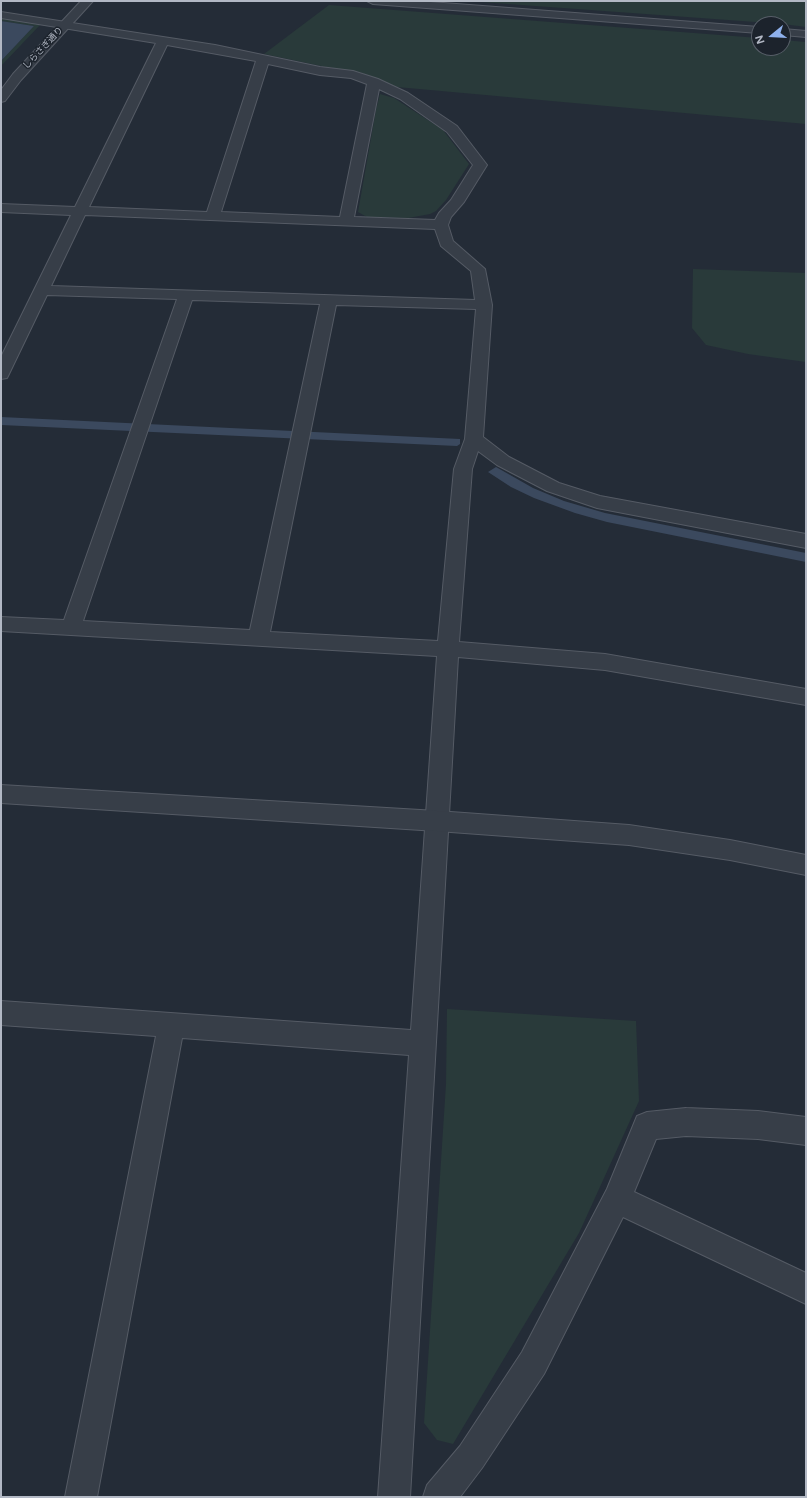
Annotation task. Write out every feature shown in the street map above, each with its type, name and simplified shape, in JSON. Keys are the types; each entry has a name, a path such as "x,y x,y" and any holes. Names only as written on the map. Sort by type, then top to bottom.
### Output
{"street":[{"name":"しらさぎ通り","path":"1,98 17,77 87,1"},
{"path":"373,1 751,29"},
{"path":"1,15 163,40 320,71 353,75 374,82 404,96 452,128 480,165 457,202 444,216 441,225 446,244 478,269 484,305 474,439 463,469 448,649 394,1497"},
{"path":"791,33 806,34"},
{"path":"1,374 163,40"},
{"path":"212,217 263,59"},
{"path":"346,221 374,82"},
{"path":"1,208 441,225"},
{"path":"42,290 484,305"},
{"path":"71,628 186,295"},
{"path":"259,638 329,300"},
{"path":"474,439 503,461 553,488 597,502 771,534 806,542"},
{"path":"1,624 448,649 605,662 806,697"},
{"path":"1,794 437,821 629,835 730,850 806,866"},
{"path":"1,1013 423,1043"},
{"path":"81,1497 171,1025"},
{"path":"439,1497 471,1457 532,1363 617,1199 647,1126 686,1122 758,1125 806,1131"},
{"path":"617,1199 806,1289"}],"shaded area":[{"path":"467,1 806,1 806,27 791,25 791,16 751,16 751,22"},
{"path":"329,5 751,37 751,56 791,56 791,41 806,42 806,124 397,87 359,72 326,67 264,54"},
{"path":"1,18 40,25 1,66 1,61 34,26 1,21"},
{"path":"380,94 394,98 443,130 469,164 446,200 436,211 430,214 408,218 367,217 358,212"},
{"path":"693,269 806,273 806,362 748,354 706,345 692,328"},
{"path":"447,1009 636,1021 639,1101 579,1233 453,1444 437,1440 424,1423 446,1084"}],"water":[{"path":"1,21 34,26 1,61"},
{"path":"1,417 460,439 460,444 457,446 1,425"},
{"path":"496,467 533,488 564,501 605,513 806,553 806,562 607,522 575,513 534,498 511,487 488,472"}]}
